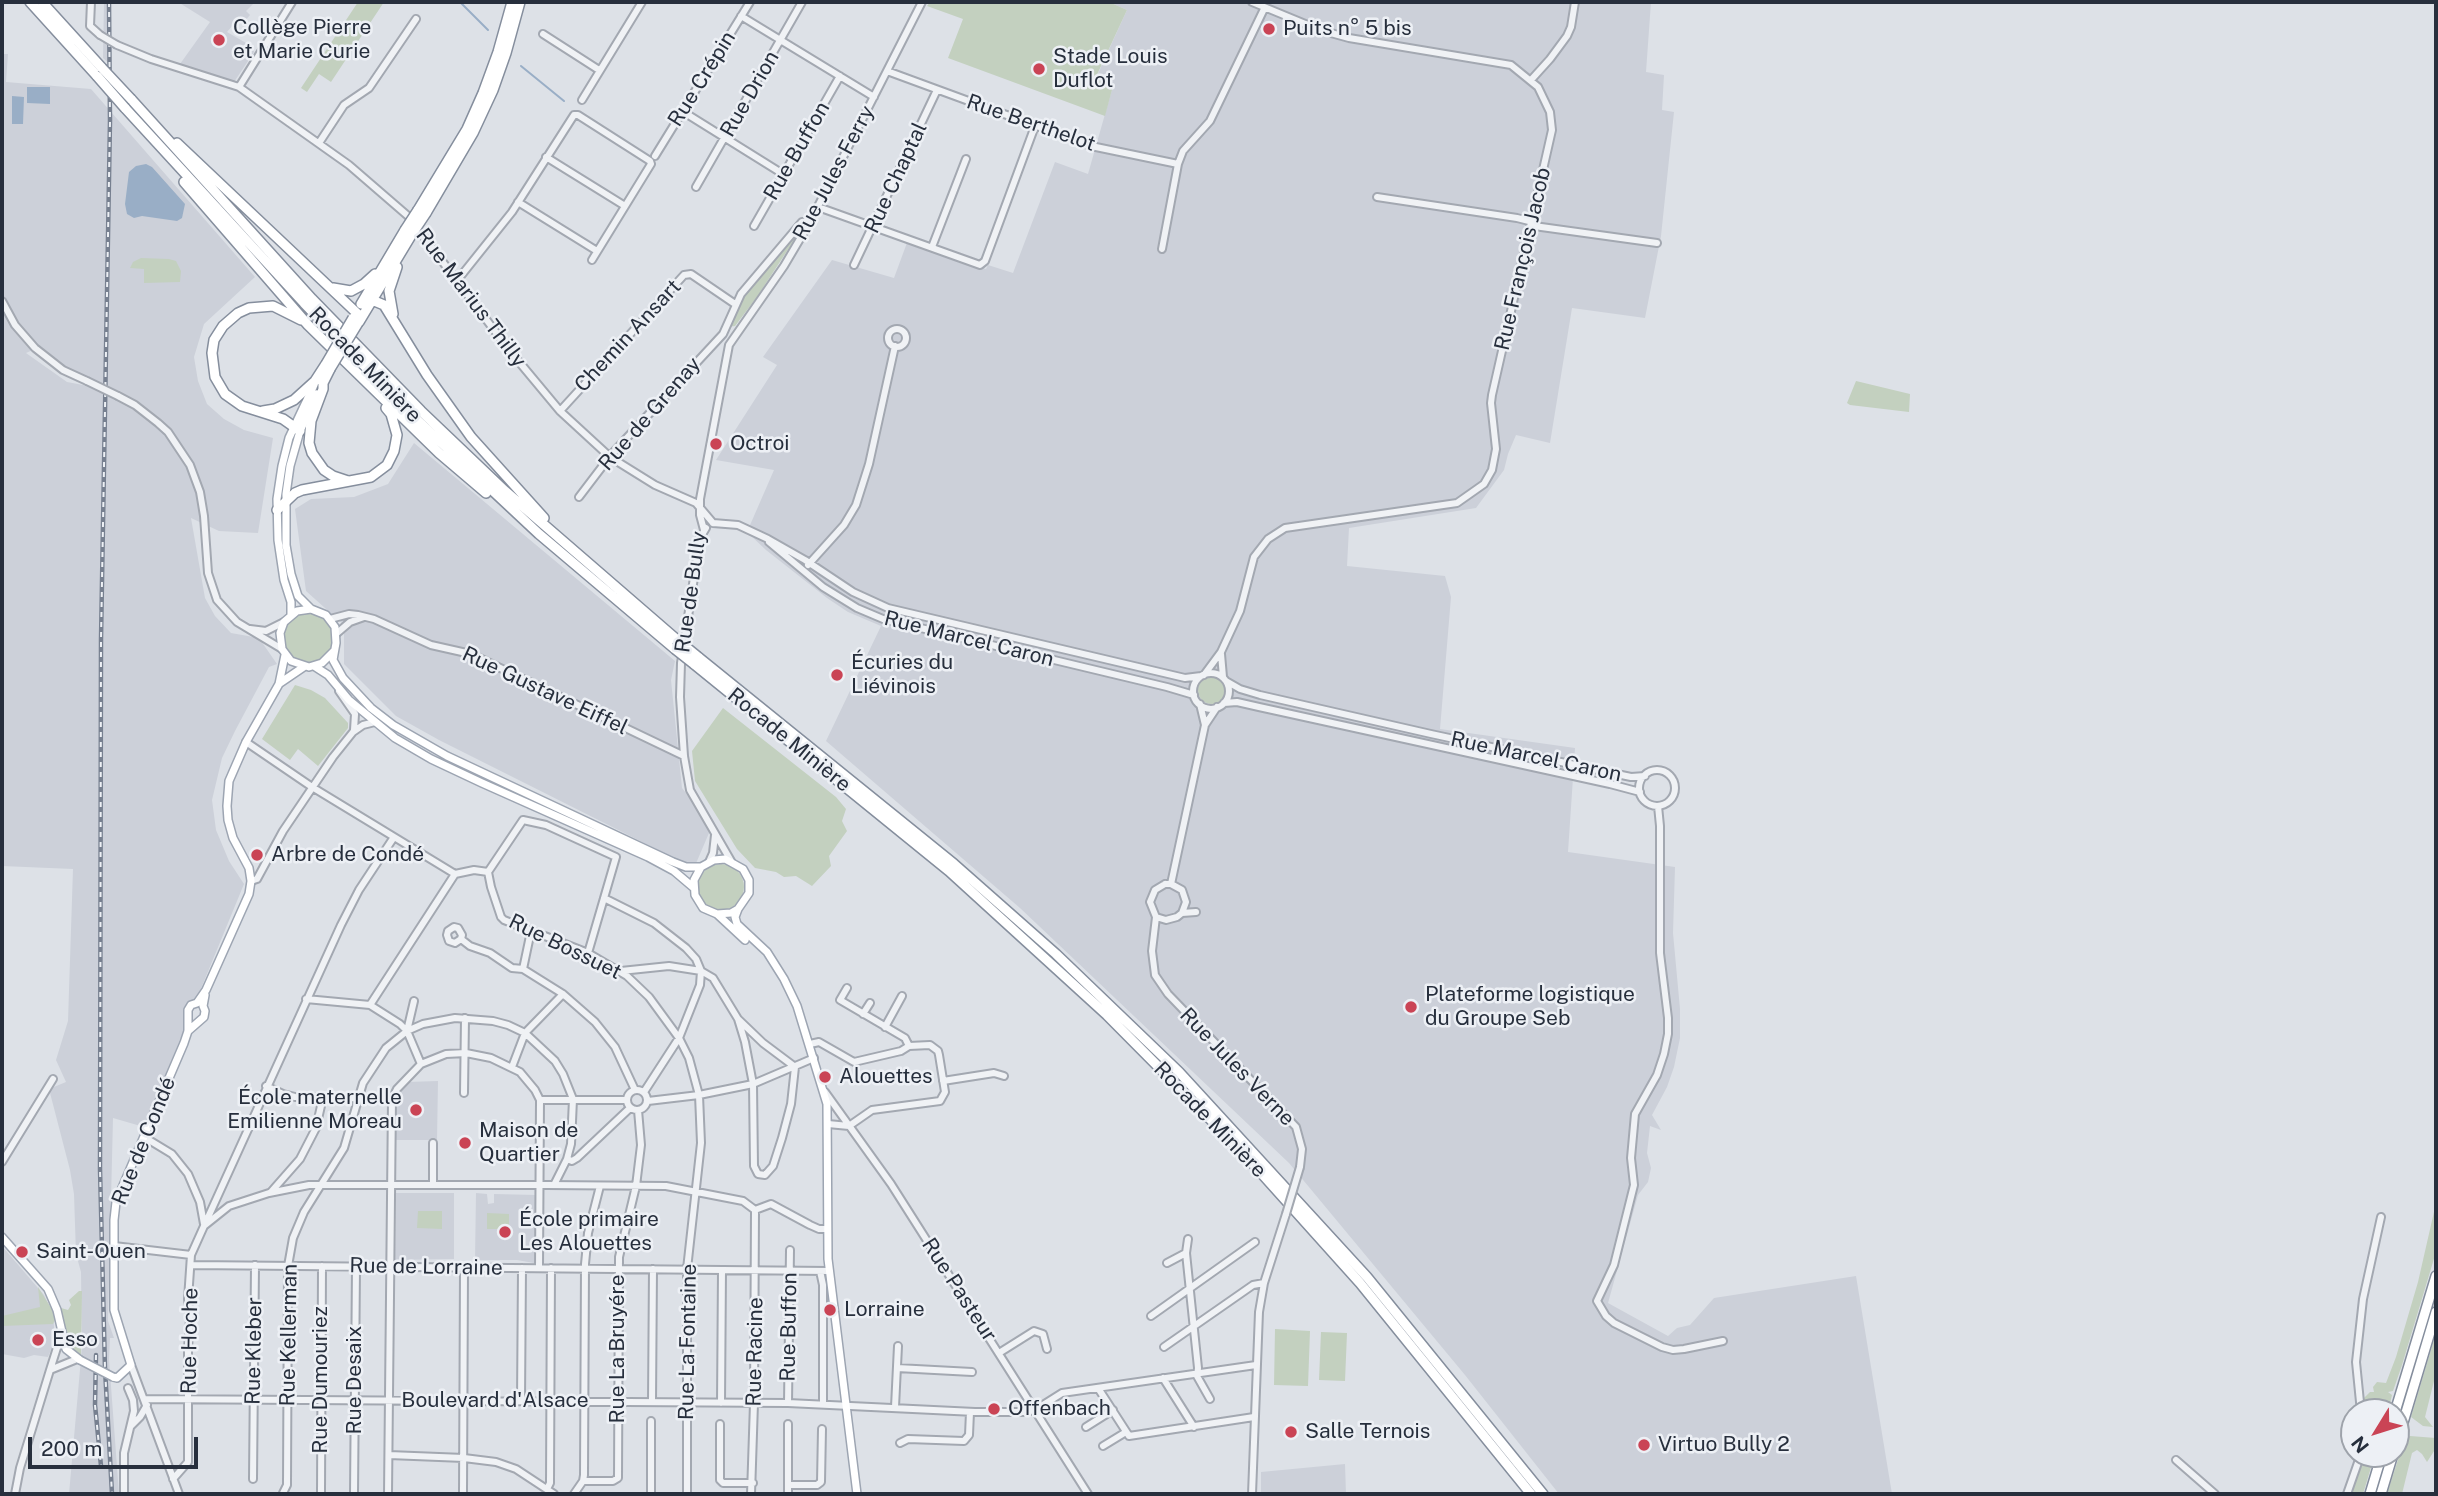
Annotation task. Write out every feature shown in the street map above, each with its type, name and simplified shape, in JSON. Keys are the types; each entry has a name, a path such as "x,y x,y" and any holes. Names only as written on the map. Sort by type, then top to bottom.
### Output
{"highway":[{"name":"Rocade Minière","path":"30,2 393,383 505,491 676,644"},
{"name":"Rocade Minière","path":"42,2 99,72"},
{"path":"422,211 467,130 484,93 512,2"},
{"path":"256,412 286,405 319,382 409,232 473,133 493,90 520,2"},
{"name":"Rocade Minière","path":"128,104 143,128 303,303 385,387 539,534 954,864 1056,954 1170,1063 1367,1277 1543,1494"},
{"path":"128,104 324,283 357,318"},
{"path":"143,128 144,135 308,325 439,453 539,534"},
{"path":"367,302 380,272 409,232"},
{"path":"394,318 389,291 409,232"},
{"path":"324,283 335,289 351,291 380,272"},
{"path":"367,302 384,304 471,437 558,533 561,541"},
{"path":"297,428 284,419 242,406 225,394 215,377 212,353 219,333 229,319 257,306 282,309 308,325"},
{"path":"319,382 323,389 311,421 309,443 312,453 324,470 349,482"},
{"path":"277,510 302,490 371,477 387,466 394,451 396,425 376,392"},
{"name":"Rocade Minière","path":"696,660 949,871 1041,953 1144,1052 1237,1146 1360,1283 1531,1494"},
{"path":"2399,1398 2436,1276"},
{"path":"2410,1399 2436,1312"},
{"path":"2370,1494 2378,1468"},
{"path":"2381,1494 2389,1468"}],"main road":[{"path":"291,615 291,602 279,550 277,510 283,462 319,382"},
{"path":"297,428 290,466 285,526 291,574 298,596 311,609"},
{"path":"334,650 329,657 314,666 297,664 284,652 279,638 284,622 304,609 319,611 330,619 336,634 335,667 357,693 393,725 416,740 673,862 686,867 701,867"},
{"path":"200,1005 248,894 251,881 249,868 233,838 227,807 229,781 246,741 279,684 284,652"},
{"path":"279,684 304,666"},
{"path":"314,666 328,675 395,738 431,758 648,857 674,871 694,888"},
{"path":"738,909 731,913 717,914 709,912 698,902 694,880 701,867 720,859 731,860 743,869 748,880 746,899 735,917 737,924 774,962 797,1006 824,1090 828,1115 829,1271 858,1494"},
{"path":"717,914 774,962"},
{"path":"200,1005 205,1011 204,1017 197,1021 188,1016 189,1007 200,1005"},
{"name":"Rue de Condé","path":"188,1016 188,1031"},
{"name":"Rue de Condé","path":"131,1365 115,1315 116,1202 188,1031 197,1021"},
{"path":"3,1241 48,1289 57,1310 66,1349 79,1360 115,1377 131,1365"}],"street":[{"name":"Rue Marius Thilly","path":"91,2 90,26 100,35 151,59 239,87 374,185 408,216 456,282 560,411 610,457 655,485 701,507"},
{"path":"239,87 292,2"},
{"path":"582,100 642,2"},
{"name":"Rue Crépin","path":"655,156 750,2"},
{"name":"Rue Drion","path":"696,187 802,2"},
{"name":"Rue Jules Ferry","path":"734,335 784,266 810,222 922,2"},
{"name":"Rue François Jacob","path":"1221,652 1240,611 1254,557 1268,538 1285,528 1457,503 1484,484 1495,462 1492,395 1552,130 1550,112 1544,97 1531,80 1511,65 1349,38 1320,30 1252,2"},
{"path":"1531,80 1567,36 1575,2"},
{"path":"1162,249 1178,164 1183,152 1209,121 1264,9"},
{"path":"741,16 874,97"},
{"path":"319,143 344,105 369,88 416,19"},
{"path":"543,34 599,70"},
{"name":"Rue Berthelot","path":"887,71 1091,146 1178,164"},
{"name":"Rue Buffon","path":"754,226 840,76"},
{"name":"Rue Chaptal","path":"855,265 937,90"},
{"path":"682,111 783,174"},
{"path":"456,282 519,202 572,116 578,115 650,161 650,166 592,260"},
{"path":"818,206 980,265 985,261 1035,126"},
{"path":"546,158 625,206"},
{"path":"932,247 966,159"},
{"path":"1377,197 1657,243"},
{"path":"519,202 597,251"},
{"path":"734,335 723,334 741,294 802,222 810,222"},
{"name":"Chemin Ansart","path":"560,411 684,275 691,274 735,304"},
{"path":"2,301 15,326 34,348 63,370 135,405 168,432 190,465 200,492 207,567 212,589 224,610 284,652"},
{"name":"Rue de Grenay","path":"579,497 674,384 723,334"},
{"name":"Rue de Bully","path":"731,860 690,790 684,756 679,678 700,538 705,530 700,516 700,498 729,345 734,335"},
{"path":"803,572 844,525 856,505 869,464 895,346"},
{"name":"Rue de Bully","path":"701,507 713,523"},
{"path":"705,530 713,523"},
{"name":"Rue Marcel Caron","path":"713,523 734,524 765,539 809,563 853,592 888,608 1185,678 1203,675"},
{"name":"Rue Marcel Caron","path":"765,539 803,572 857,608 883,620 1194,695"},
{"path":"883,620 888,608"},
{"name":"Rue Gustave Eiffel","path":"330,619 349,614 366,617 431,645 471,654 684,756"},
{"path":"336,634 350,622 366,617"},
{"path":"248,629 266,631 284,622"},
{"path":"1171,884 1205,725 1200,704 1194,695 1196,683 1221,652"},
{"path":"1205,725 1229,690 1221,652"},
{"path":"1203,675 1214,673 1225,679"},
{"name":"Rue Marcel Caron","path":"1225,679 1240,690 1260,695 1631,777 1645,776"},
{"path":"337,685 355,715 353,732"},
{"name":"Rue Marcel Caron","path":"1221,705 1237,702 1640,792"},
{"path":"1200,704 1208,708 1221,705"},
{"path":"251,881 257,879 283,831 353,732 363,725 375,722"},
{"path":"246,741 312,787 455,874 474,870 488,872 523,820 546,825 616,858 587,953"},
{"path":"1661,771 1673,779 1674,793 1671,800 1658,806 1647,802 1639,785 1645,776 1661,771"},
{"path":"1658,806 1660,953 1668,1034 1657,1074 1635,1114 1631,1157 1634,1185 1614,1265 1597,1301 1614,1323 1662,1347 1684,1349 1723,1341"},
{"path":"709,862 715,833"},
{"path":"114,1246 191,1255 306,999 359,890 394,837"},
{"name":"Rue Bossuet","path":"488,872 501,917 587,953 621,971 649,997 679,1038 689,1058 699,1095 701,1143 696,1190"},
{"path":"370,1005 455,874"},
{"path":"1155,935 1166,920 1196,912 1186,902 1182,890 1171,884 1159,886 1152,896 1152,908 1156,917 1166,920"},
{"path":"604,898 668,932 696,959 701,971 700,985 679,1038 644,1092"},
{"path":"1182,914 1186,902"},
{"name":"Rue Jules Verne","path":"1156,917 1152,951 1154,975 1168,994 1296,1127 1302,1149 1300,1167 1264,1283 1259,1312 1252,1494"},
{"path":"523,969 531,931"},
{"path":"461,939 470,946 490,953 512,968 523,969 563,993 606,1033 623,1061 635,1090"},
{"path":"621,971 659,966 701,971 713,978 738,1019 745,1042 753,1084 754,1166 756,1172 761,1175 769,1172 779,1150 791,1104 795,1067"},
{"path":"847,988 839,1000 905,1038 909,1045"},
{"path":"512,1067 525,1033 563,993"},
{"path":"885,1027 902,996"},
{"path":"306,999 370,1005 407,1031 421,1063"},
{"path":"407,1031 414,1001"},
{"path":"863,1014 870,1003"},
{"path":"407,1031 435,1021 465,1018 508,1025 525,1033 555,1061 573,1099 573,1131 567,1159 554,1185"},
{"path":"464,1093 465,1018"},
{"path":"738,1019 795,1067"},
{"name":"Rue Kellerman","path":"283,1493 287,1485 288,1266 298,1224 346,1142 357,1098 376,1060 407,1031"},
{"path":"810,1044 819,1042 854,1062 901,1051 909,1045 930,1045 938,1051 944,1095 940,1101 872,1110 849,1126 828,1124"},
{"path":"388,1494 392,1099 397,1089 421,1063 446,1054 466,1053 491,1058 512,1067 529,1082 540,1100 539,1268"},
{"path":"648,1101 699,1095 753,1084 814,1058"},
{"path":"943,1081 994,1073 1004,1076"},
{"path":"2,1162 53,1079"},
{"path":"266,1086 295,1097 392,1099"},
{"path":"632,1106 629,1094 635,1090 644,1092"},
{"name":"Rue Pasteur","path":"824,1090 891,1184 1088,1494"},
{"path":"644,1092 648,1101"},
{"path":"269,1193 300,1159 316,1128 323,1097"},
{"path":"540,1100 573,1099 643,1109 648,1101"},
{"path":"567,1159 572,1161 577,1158 632,1106"},
{"name":"Rue La Bruyére","path":"583,1481 616,1480 621,1242 636,1186 641,1145 632,1106"},
{"path":"828,1115 841,1115"},
{"path":"144,1137 172,1154 188,1174 200,1202 204,1226"},
{"path":"433,1143 433,1184"},
{"path":"204,1226 229,1206 269,1193 321,1184 433,1184 666,1186 743,1201 755,1210 771,1204 810,1225 827,1229"},
{"path":"574,1494 583,1481 585,1269 588,1233 600,1186"},
{"name":"Rue La Fontaine","path":"687,1494 687,1269 696,1190"},
{"name":"Rue Racine","path":"751,1494 755,1210"},
{"path":"2360,1398 2356,1362 2363,1298 2381,1217"},
{"path":"1188,1239 1186,1252 1197,1376 1210,1399"},
{"path":"1151,1316 1255,1242"},
{"name":"Rue Buffon","path":"788,1403 790,1250"},
{"path":"1167,1263 1186,1252"},
{"name":"Rue Hoche","path":"183,1468 188,1462 189,1454 188,1306 191,1255"},
{"name":"Rue de Lorraine","path":"191,1265 829,1271"},
{"name":"Rue Kleber","path":"253,1479 255,1265"},
{"name":"Rue Dumouriez","path":"321,1494 322,1266"},
{"name":"Rue Desaix","path":"354,1494 356,1267"},
{"path":"463,1494 464,1268"},
{"path":"521,1401 522,1268"},
{"path":"547,1489 550,1483 551,1268"},
{"path":"652,1402 653,1269"},
{"path":"721,1403 722,1270"},
{"path":"820,1271 823,1285 823,1404"},
{"path":"1164,1347 1253,1285 1264,1283"},
{"path":"999,1353 1037,1331 1043,1334 1047,1349"},
{"path":"15,1494 20,1468 61,1335"},
{"path":"895,1408 898,1346"},
{"path":"50,1370 79,1360"},
{"name":"Rue de Condé","path":"131,1365 179,1494"},
{"path":"1035,1409 1058,1395 1256,1365"},
{"path":"897,1368 972,1372"},
{"path":"115,1377 146,1402"},
{"path":"1163,1378 1194,1427"},
{"path":"124,1494 124,1453 134,1411 128,1388"},
{"path":"1098,1388 1129,1436 1254,1417"},
{"name":"Boulevard d'Alsace","path":"146,1402 189,1398 788,1403 970,1412 1025,1412 1035,1409"},
{"path":"134,1411 146,1402"},
{"path":"131,1426 140,1417 146,1402"},
{"path":"1086,1427 1113,1410"},
{"path":"900,1443 908,1439 964,1441 969,1436 970,1412"},
{"path":"651,1421 651,1494"},
{"path":"720,1424 721,1482 753,1483"},
{"path":"788,1424 788,1494"},
{"path":"788,1485 817,1485 821,1482 822,1429"},
{"path":"1103,1446 1126,1432"},
{"path":"388,1455 464,1458 510,1466 554,1494"},
{"path":"2176,1460 2215,1494"},
{"path":"169,1467 183,1468"},
{"path":"173,1479 183,1468"},
{"path":"2347,1494 2356,1468"}],"shaded area":[{"path":"104,2 111,2 111,65 103,58"},
{"name":"Collège Pierre et Marie Curie","path":"178,2 255,2 246,11 250,15 244,22 239,18 227,32 253,47 254,52 234,82 180,64 210,22"},
{"path":"1109,2 1651,2 1646,72 1664,75 1662,110 1674,112 1661,236 1645,318 1572,308 1550,443 1516,435 1504,470 1476,508 1349,528 1347,566 1445,576 1451,597 1440,729 1575,748 1568,852 1675,867 1673,933 1680,1038 1667,1087 1652,1115 1661,1130 1650,1126 1647,1153 1651,1168 1648,1182 1638,1195 1608,1303 1668,1336 1677,1328 1690,1325 1714,1298 1856,1276 1892,1494 1559,1494 1465,1375 1289,1163 1020,908 826,741 881,626 848,612 827,598 747,532 774,470 716,460 777,365 763,357 832,260 894,278 908,240 986,269 988,265 1013,273 1055,162 1088,174 1113,86 1095,80 1127,10"},
{"path":"2,54 8,54 6,82 91,89 255,277 204,324 194,357 198,381 207,404 224,419 244,430 273,438 258,533 219,531 191,518 205,598 215,616 231,633 259,638 277,664 269,667 222,758 212,800 216,830 229,861 244,884 144,1127 113,1118 108,1321 114,1338 110,1338 109,1359 119,1494 69,1494 82,1347 81,1272 76,1254 74,1194 70,1170 49,1089 66,1082 56,1060 68,1021 73,869 2,866","holes":["35,349 63,370 94,387 67,382 26,353"]},
{"path":"414,443 675,661 671,680 682,788 712,826 694,868 396,716 344,664 344,625 306,591 295,509 311,499 354,497 388,484"},
{"name":"École maternelle Emilienne Moreau","path":"438,1081 437,1140 395,1140 397,1096 407,1082"},
{"path":"396,1193 454,1193 454,1259 395,1260"},
{"name":"École primaire Les Alouettes","path":"476,1193 487,1194 488,1204 494,1203 494,1194 536,1195 534,1263 517,1260 475,1260"},
{"path":"2,1246 44,1295 53,1314 55,1340 48,1357 34,1355 24,1358 2,1354"},
{"path":"1345,1464 1346,1494 1261,1494 1261,1472"}],"green space":[{"path":"358,2 384,2 331,82 319,74 307,92 301,88"},
{"name":"Stade Louis Duflot","path":"930,2 1109,2 1127,10 1095,79 1113,86 1105,116 948,58 963,19 927,6"},
{"path":"800,226 802,228 757,297 735,326 727,327 742,295"},
{"path":"141,258 176,261 181,271 180,282 144,283 144,269 130,268 133,262"},
{"path":"1856,381 1910,394 1909,412 1850,405 1847,403"},
{"path":"309,612 326,620 334,637 326,654 309,662 292,654 284,637 292,620"},
{"path":"1212,676 1222,680 1226,690 1222,700 1212,704 1202,700 1198,690 1202,680"},
{"path":"295,685 325,698 348,723 348,728 318,766 298,749 290,760 262,739"},
{"path":"723,708 836,797 846,809 842,821 847,831 829,856 831,866 812,886 796,876 784,877 776,872 755,868 737,849 695,781 692,751"},
{"path":"721,864 737,871 744,887 737,903 721,910 705,903 698,887 705,871"},
{"path":"2436,1203 2436,1252 2402,1365 2393,1391 2388,1392 2391,1398 2364,1398 2374,1392 2373,1387 2377,1382 2386,1383 2418,1282"},
{"path":"418,1211 442,1211 442,1229 417,1228"},
{"path":"487,1213 509,1214 509,1229 487,1229"},
{"path":"38,1287 53,1311 53,1324 2,1326 2,1316 40,1307"},
{"path":"82,1291 81,1357 73,1351 66,1339 61,1308 68,1310 71,1305 69,1300"},
{"path":"1275,1329 1310,1331 1308,1386 1274,1385"},
{"path":"1321,1332 1347,1333 1345,1381 1319,1380"},
{"path":"2436,1333 2436,1373 2425,1417 2433,1427 2423,1426 2411,1417"},
{"path":"2410,1436 2436,1438 2436,1448 2427,1462 2417,1450 2412,1453 2410,1461"},
{"path":"2357,1468 2371,1468 2363,1494 2349,1494"},
{"path":"2395,1468 2408,1468 2402,1494 2387,1494"}],"water":[{"path":"27,87 50,87 50,104 27,103"},
{"path":"12,96 24,97 23,124 12,124"},
{"path":"146,164 152,167 185,204 182,218 177,221 142,216 134,218 127,214 125,204 129,172 136,166"}],"waterway":[{"path":"460,2 488,30"},
{"path":"521,66 564,101"}],"railway":[{"path":"109,2 110,121 101,639 100,1169 105,1369 112,1494"},
{"path":"96,1355 95,1405 101,1466"}],"place":[{"name":"Puits n° 5 bis","path":"1269,29"},
{"name":"Collège Pierre et Marie Curie","path":"219,40"},
{"name":"Stade Louis Duflot","path":"1039,69"},
{"name":"Octroi","path":"716,444"},
{"name":"Écuries du Liévinois","path":"837,675"},
{"name":"Arbre de Condé","path":"257,855"},
{"name":"Plateforme logistique du Groupe Seb","path":"1411,1007"},
{"name":"Alouettes","path":"825,1077"},
{"name":"École maternelle Emilienne Moreau","path":"416,1110"},
{"name":"Maison de Quartier","path":"465,1143"},
{"name":"École primaire Les Alouettes","path":"505,1232"},
{"name":"Saint-Ouen","path":"22,1252"},
{"name":"Lorraine","path":"830,1310"},
{"name":"Esso","path":"38,1340"},
{"name":"Offenbach","path":"994,1409"},
{"name":"Salle Ternois","path":"1291,1432"},
{"name":"Virtuo Bully 2","path":"1644,1445"}]}
